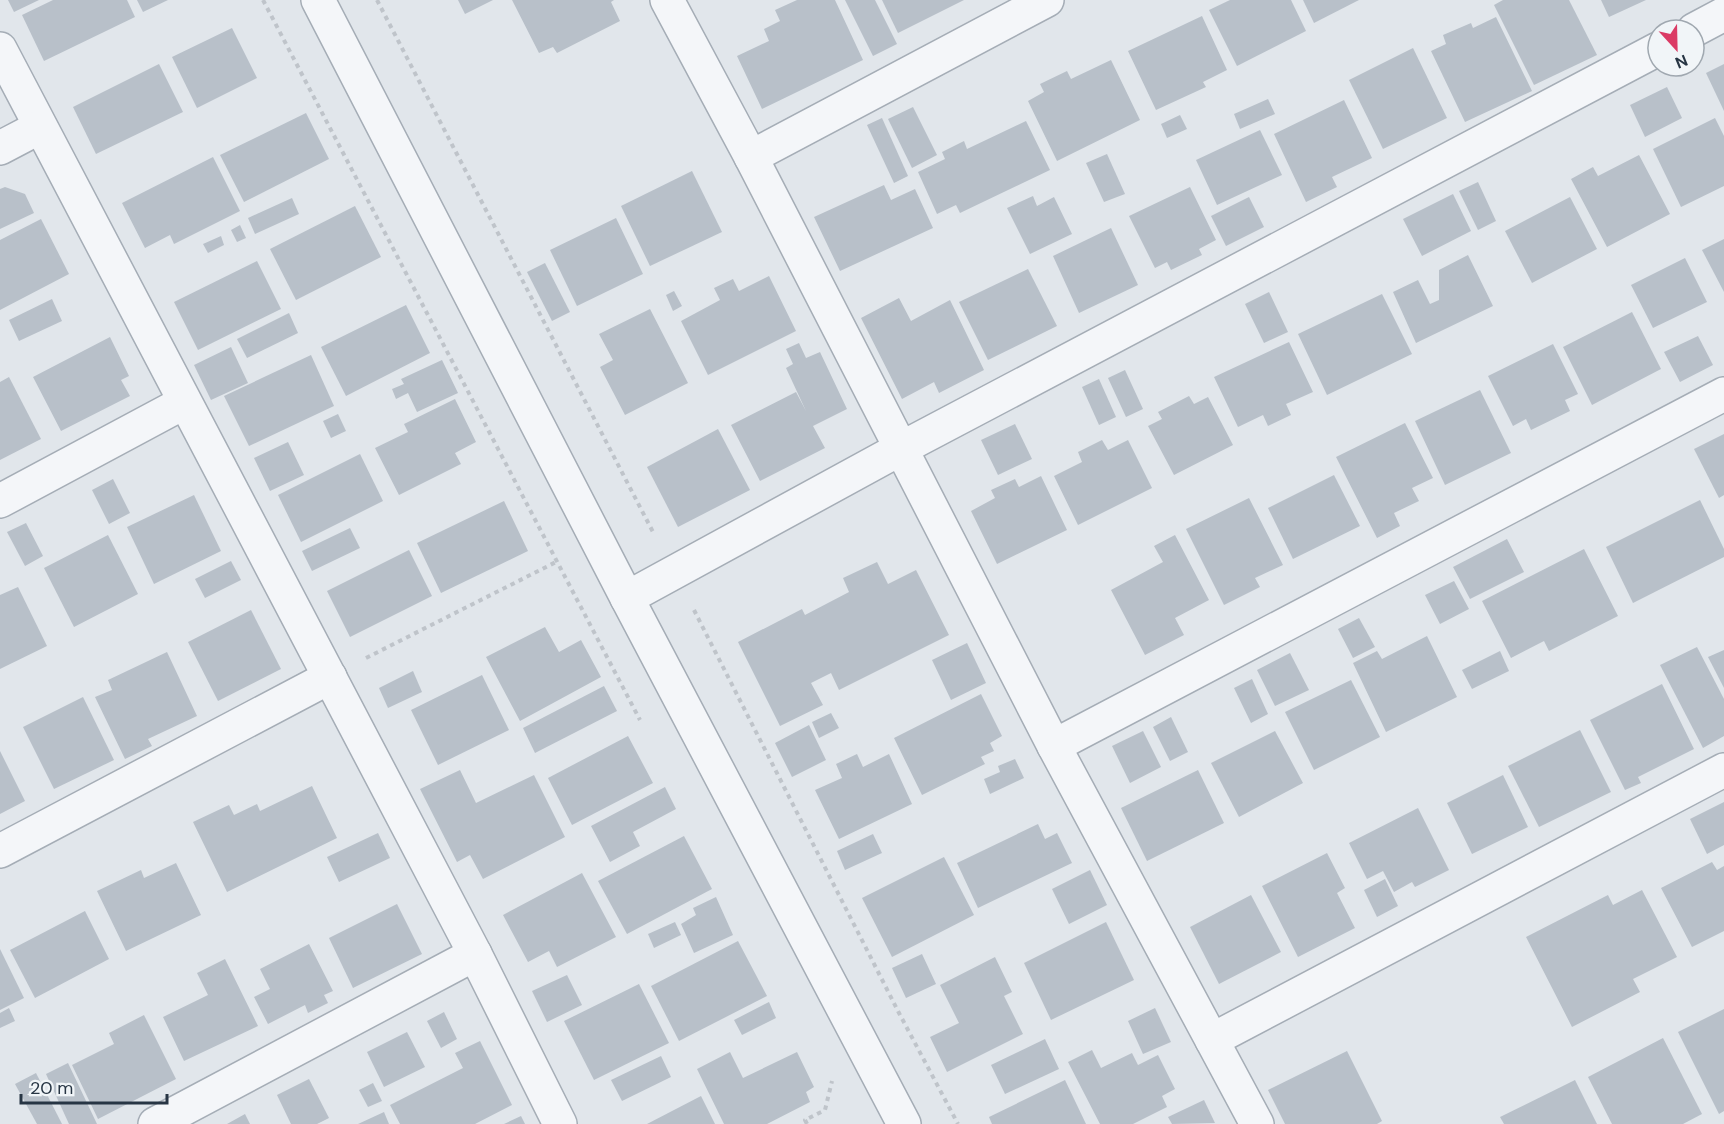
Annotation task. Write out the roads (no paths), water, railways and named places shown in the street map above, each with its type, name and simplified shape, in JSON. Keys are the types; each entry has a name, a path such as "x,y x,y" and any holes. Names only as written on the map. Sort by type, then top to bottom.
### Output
{"street":[{"path":"318,0 627,598 892,1120"},
{"path":"667,0 751,157 1054,746 1257,1124"},
{"path":"751,157 1047,0"},
{"path":"1706,24 1724,14"},
{"path":"0,50 183,403 475,954 560,1124"},
{"path":"627,598 900,449 1646,55"},
{"path":"0,148 40,127"},
{"path":"1054,746 1724,394"},
{"path":"0,501 183,403"},
{"path":"0,851 330,677"},
{"path":"1212,1040 1724,770"},
{"path":"155,1124 475,954"}]}
